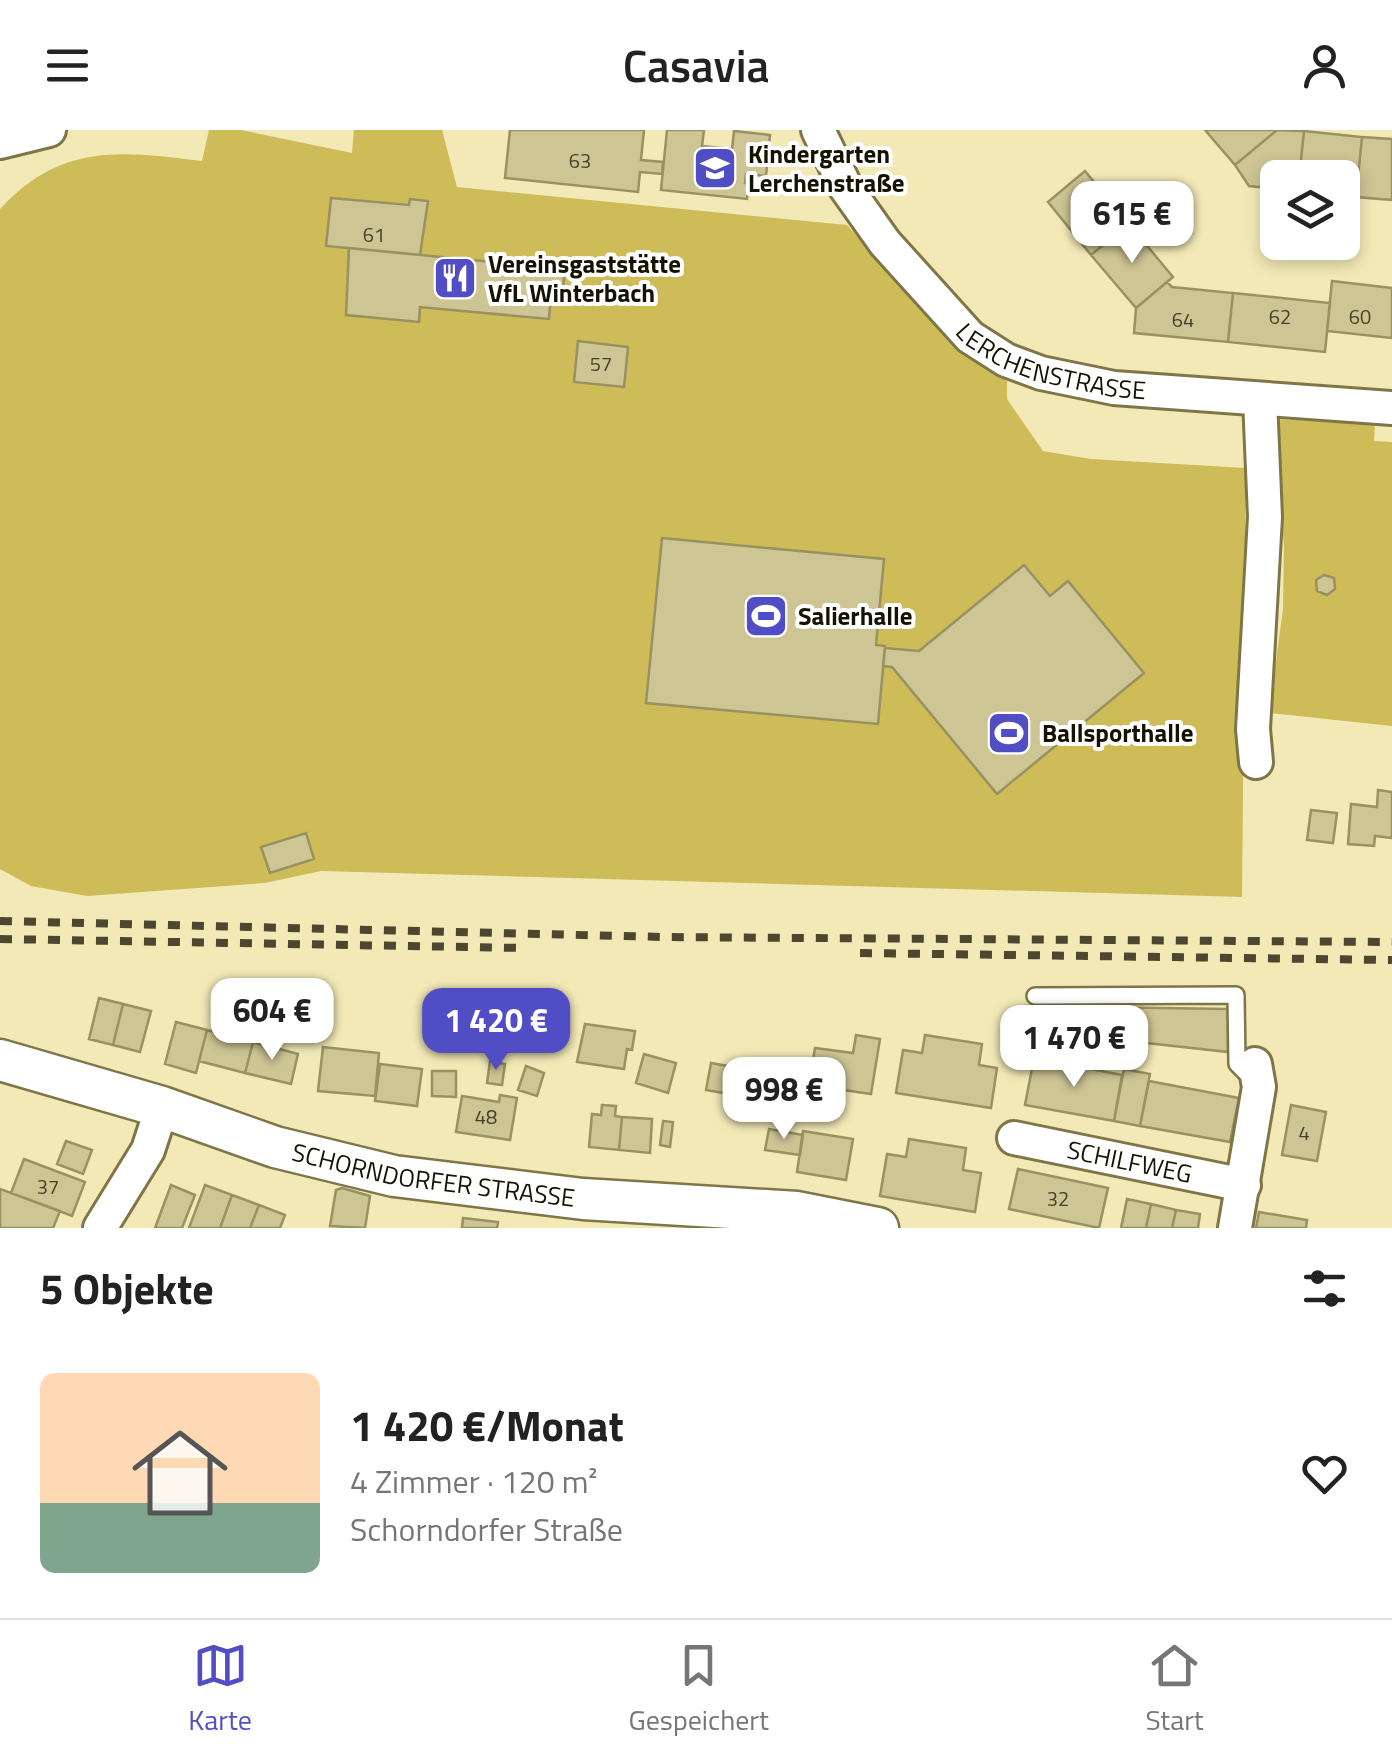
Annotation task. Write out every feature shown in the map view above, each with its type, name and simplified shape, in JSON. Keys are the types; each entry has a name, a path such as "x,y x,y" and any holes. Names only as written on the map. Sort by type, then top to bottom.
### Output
{"street":[{"path":"0,142 49,130"},
{"name":"LERCHENSTRASSE","path":"818,130 846,188 885,243 970,337 1006,360 1041,373 1114,388 1392,408"},
{"path":"1256,762 1254,729 1264,517 1260,399"},
{"name":"SCHORNDORFER STRASSE","path":"0,1060 275,1146 394,1176 878,1228"},
{"path":"1235,1228 1257,1075"},
{"path":"100,1228 148,1150 162,1108"},
{"name":"SCHILFWEG","path":"1014,1138 1244,1185"}],"lane":[{"path":"1036,996 1236,995 1237,1064 1257,1075"}],"shaded area":[{"path":"209,130 241,130 352,153 354,130 442,130 457,187 847,225 970,359 1007,381 1007,399 1043,451 1091,459 1246,468 1242,897 321,871 265,883 87,896 31,886 0,869 0,209 46,172 69,162 118,154 202,161"},
{"path":"1272,419 1375,424 1374,441 1392,442 1392,726 1269,713 1283,609 1284,547"}],"building":[{"path":"510,130 644,130 641,160 663,162 662,174 640,172 638,192 505,178"},
{"name":"Kindergarten Lerchenstraße","path":"667,130 704,130 702,146 732,149 734,131 770,135 766,176 746,174 747,199 661,190"},
{"path":"1205,130 1277,130 1235,165"},
{"path":"1277,130 1304,131 1301,160 1260,160 1260,187 1249,186 1235,165"},
{"path":"1304,131 1362,137 1360,160 1301,160"},
{"path":"1362,137 1392,139 1392,200 1360,197"},
{"path":"1085,171 1129,224 1091,255 1048,202"},
{"path":"331,198 409,205 410,199 428,201 420,255 326,246"},
{"path":"1129,224 1173,277 1136,308 1091,255"},
{"name":"Vereinsgaststätte VfL Winterbach","path":"349,248 565,269 562,296 551,295 549,319 420,307 419,322 346,315"},
{"path":"1332,281 1392,288 1392,338 1327,331"},
{"path":"1167,282 1172,287 1233,293 1228,342 1134,333 1136,308"},
{"path":"1233,293 1330,303 1325,352 1228,342"},
{"path":"578,341 628,347 624,387 574,382"},
{"name":"Salierhalle","path":"662,538 884,559 876,645 885,646 878,724 646,703"},
{"name":"Ballsporthalle","path":"1024,565 1050,596 1068,581 1144,673 997,794 892,667 883,666 885,648 919,651"},
{"path":"1324,575 1334,578 1335,589 1327,595 1317,591 1316,580"},
{"path":"1378,790 1392,792 1392,838 1375,836 1374,846 1348,844 1351,804 1377,807"},
{"path":"1311,810 1337,813 1333,843 1307,840"},
{"path":"306,833 314,859 270,873 261,847"},
{"path":"99,998 123,1004 113,1045 89,1039"},
{"path":"123,1004 151,1011 140,1052 113,1045"},
{"path":"1025,1006 1228,1009 1228,1052 1111,1039 1110,1032 1022,1031"},
{"path":"456,1009 501,1016 495,1049 450,1042"},
{"path":"176,1022 207,1030 196,1073 165,1064"},
{"path":"585,1024 635,1031 624,1069 577,1062"},
{"path":"207,1030 253,1042 245,1073 199,1061"},
{"path":"856,1035 880,1039 871,1094 809,1085 815,1048 853,1053"},
{"path":"925,1035 982,1044 979,1065 997,1068 991,1108 896,1093 903,1050 922,1053"},
{"path":"253,1042 298,1054 291,1084 245,1073"},
{"path":"323,1047 379,1053 375,1096 318,1091"},
{"path":"644,1054 676,1063 668,1093 636,1083"},
{"path":"1034,1058 1122,1075 1114,1121 1025,1105"},
{"path":"490,1061 505,1064 502,1085 487,1083"},
{"path":"711,1063 751,1070 746,1097 706,1090"},
{"path":"380,1064 422,1069 417,1106 375,1101"},
{"path":"526,1066 544,1073 537,1096 518,1090"},
{"path":"1124,1069 1150,1074 1140,1126 1114,1121"},
{"path":"432,1071 456,1071 456,1097 432,1096"},
{"path":"1149,1081 1239,1098 1230,1142 1140,1126"},
{"path":"500,1095 517,1098 510,1140 456,1132 462,1096 499,1102"},
{"path":"602,1105 616,1106 615,1116 622,1117 619,1150 589,1147 592,1114 601,1115"},
{"path":"1291,1105 1326,1112 1317,1161 1282,1155"},
{"path":"622,1117 652,1119 650,1153 619,1150"},
{"path":"663,1121 673,1122 670,1147 660,1145"},
{"path":"769,1129 803,1135 800,1155 765,1150"},
{"path":"803,1131 853,1139 846,1180 797,1172"},
{"path":"909,1139 966,1148 963,1170 981,1173 975,1212 880,1196 887,1154 906,1157"},
{"path":"66,1141 92,1150 83,1174 57,1164"},
{"path":"24,1159 85,1182 72,1216 11,1193"},
{"path":"1018,1169 1108,1188 1099,1228 1009,1209"},
{"path":"171,1185 195,1195 182,1228 155,1228"},
{"path":"205,1185 232,1195 220,1228 189,1228"},
{"path":"342,1188 370,1196 365,1228 330,1226 336,1190"},
{"path":"0,1189 60,1211 53,1228 0,1228"},
{"path":"232,1195 259,1205 250,1228 220,1228"},
{"path":"1127,1199 1151,1204 1146,1228 1121,1228"},
{"path":"1151,1204 1176,1210 1172,1228 1146,1228"},
{"path":"259,1205 285,1215 280,1228 250,1228"},
{"path":"1176,1210 1200,1214 1198,1228 1172,1228"},
{"path":"1259,1212 1307,1220 1306,1228 1256,1228"},
{"path":"463,1218 498,1222 497,1228 462,1228"}],"railway":[{"path":"0,921 664,937 1392,942"},
{"path":"0,939 525,948"},
{"path":"860,953 1392,960"}],"place":[{"name":"Kindergarten Lerchenstraße","path":"715,168"},
{"name":"Vereinsgaststätte VfL Winterbach","path":"455,278"},
{"name":"Salierhalle","path":"766,616"},
{"name":"Ballsporthalle","path":"1009,733"}]}
